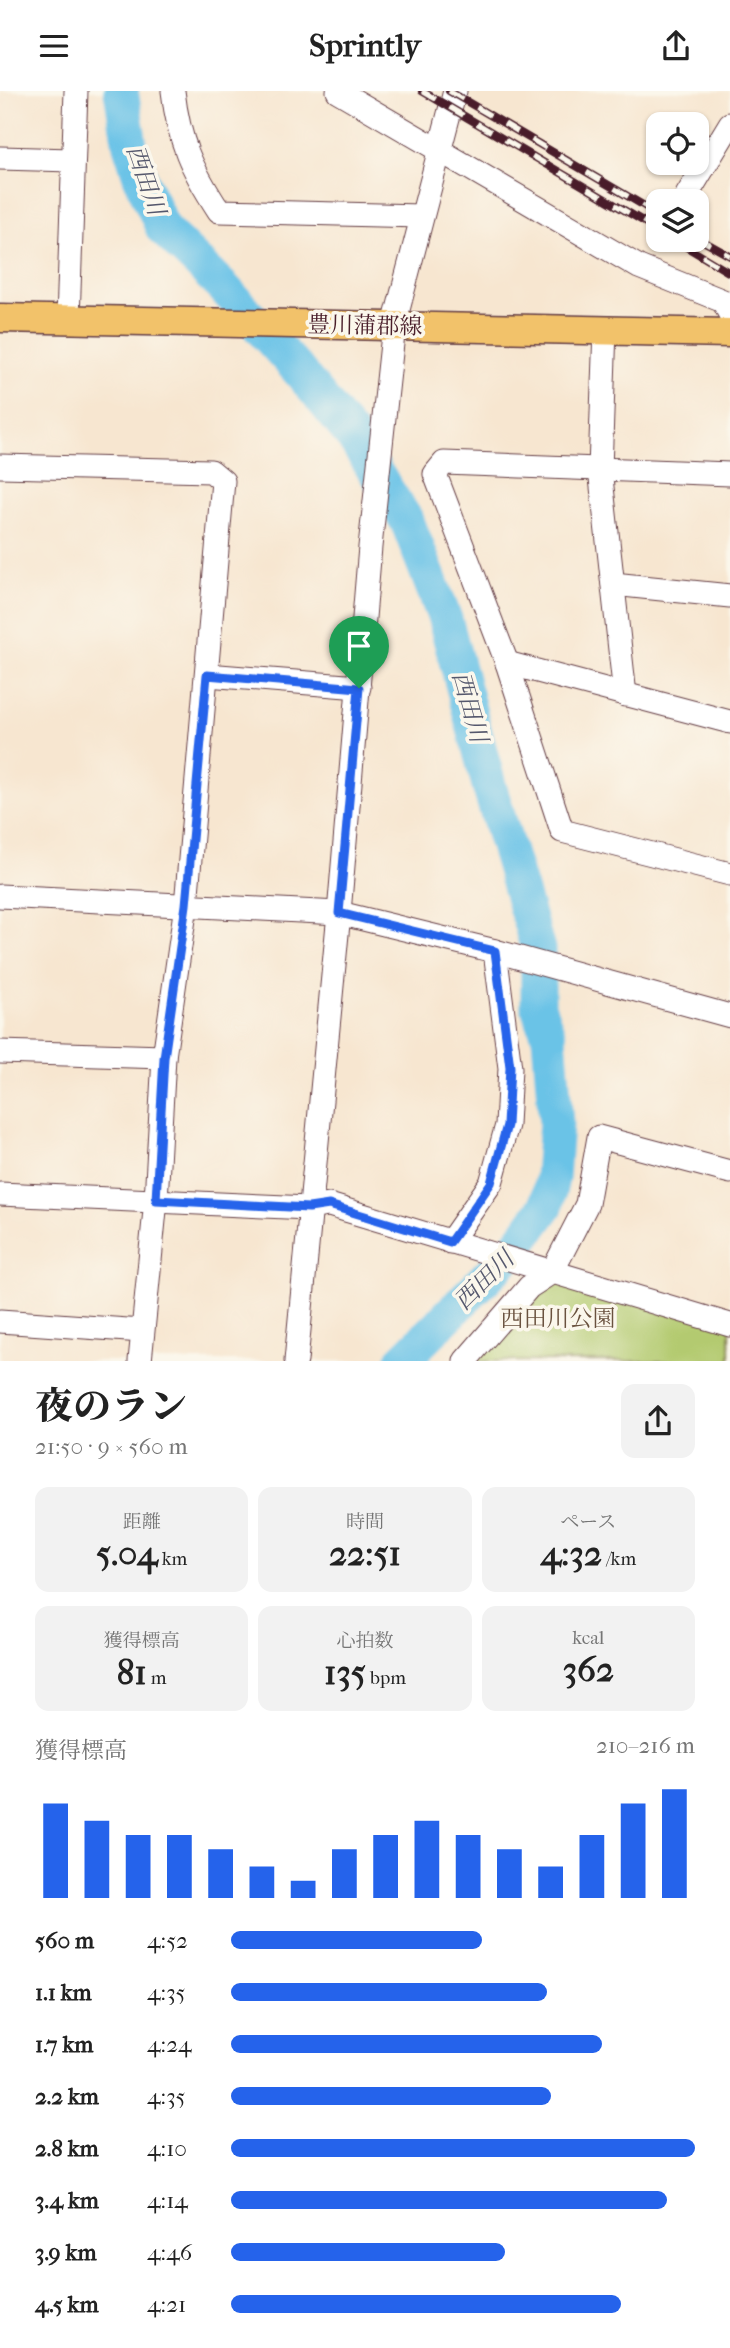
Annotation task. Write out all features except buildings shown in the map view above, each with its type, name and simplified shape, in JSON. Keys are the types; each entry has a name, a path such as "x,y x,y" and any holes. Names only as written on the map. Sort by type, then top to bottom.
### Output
{"main road":[{"name":"豊川蒲郡線","path":"0,318 730,333"}],"street":[{"path":"68,319 76,91"},
{"path":"173,91 177,123 192,170 219,211 421,216"},
{"path":"338,91 639,267 723,301 730,314"},
{"path":"296,1361 339,913 370,547 394,324 455,91"},
{"path":"691,189 730,124"},
{"path":"0,158 72,160"},
{"path":"605,329 600,469 625,695"},
{"path":"730,474 444,463 435,474 506,663 562,831 730,874"},
{"path":"0,466 211,471 223,481 186,905 164,1058 156,1200 140,1361"},
{"path":"613,585 730,596"},
{"path":"506,663 730,722"},
{"path":"207,675 359,688"},
{"path":"0,896 339,913 730,1016"},
{"path":"447,1241 491,1183 507,1125 510,1067 502,954"},
{"path":"0,1052 164,1058"},
{"path":"465,1361 546,1270 587,1204 599,1137 730,1172"},
{"path":"0,1194 309,1208 329,1205 730,1325"},
{"path":"0,1321 142,1331"}],"green space":[{"name":"西田川公園","path":"552,1272 730,1325 730,1361 465,1361"}],"waterway":[{"name":"西田川","path":"121,91 130,145 141,179 163,229 224,288 298,370 352,436 407,521 445,619 490,789 538,949 538,1006 549,1037 556,1123 552,1178 546,1206 515,1249 402,1361"}],"railway":[{"path":"422,91 646,223"},
{"path":"449,91 646,207"},
{"path":"709,244 730,256"},
{"path":"695,252 730,273"}],"route":[{"path":"207,675 359,688 339,913 495,951 510,1067 507,1125 491,1183 450,1242 329,1205 309,1208 156,1200 164,1058 186,905 207,675"}]}
